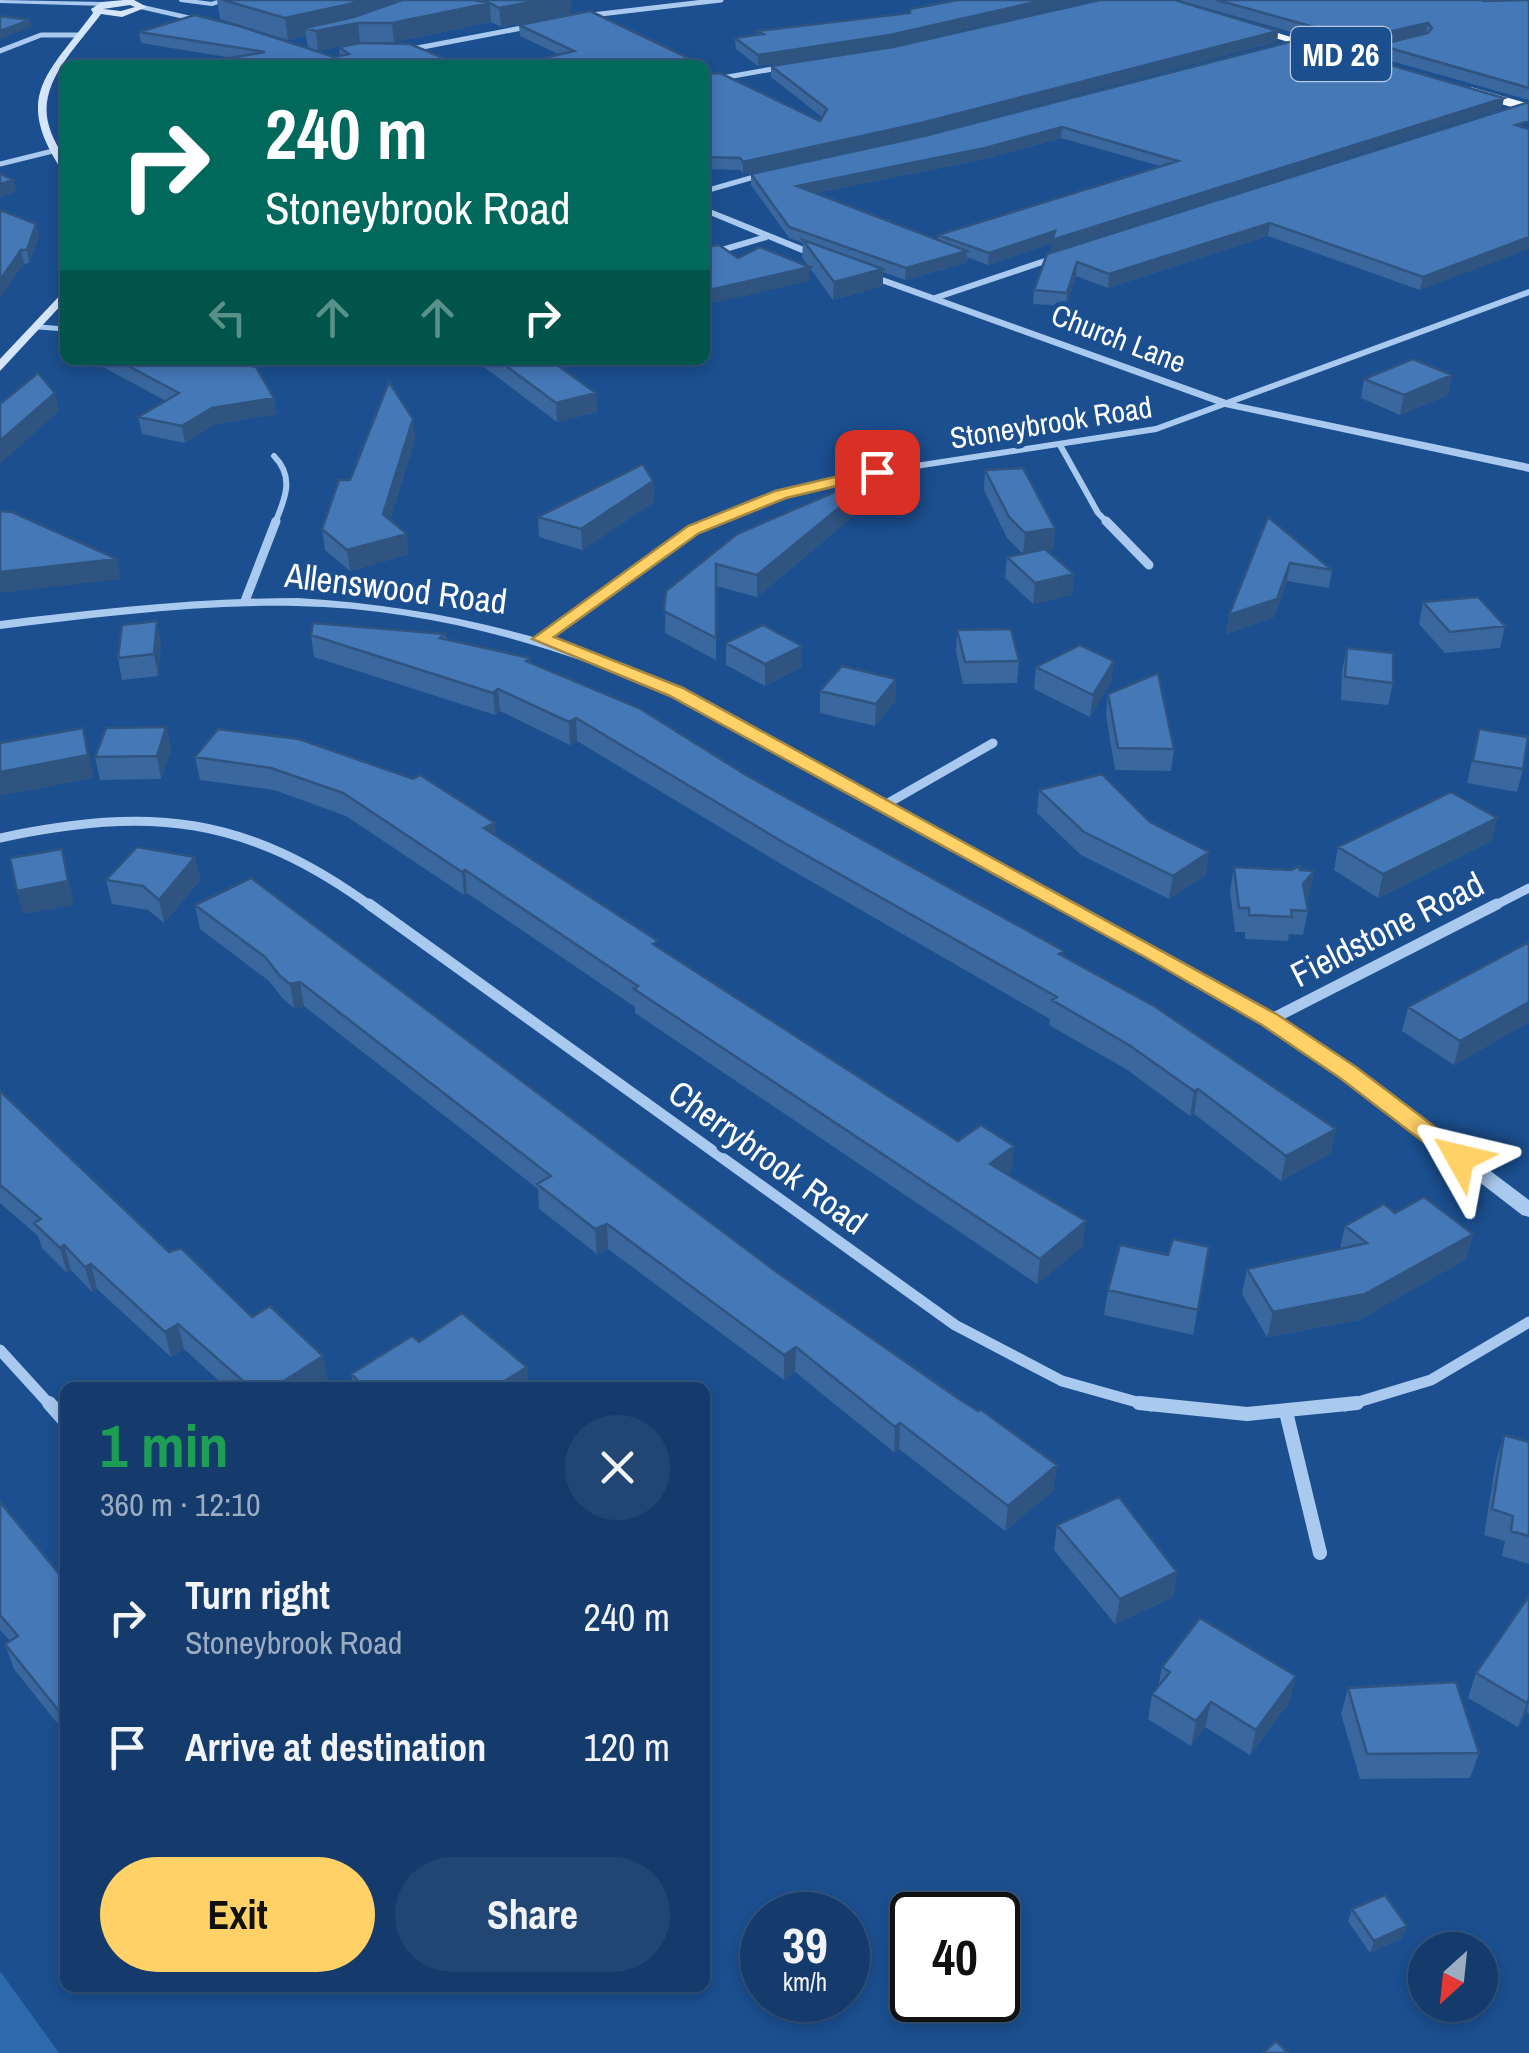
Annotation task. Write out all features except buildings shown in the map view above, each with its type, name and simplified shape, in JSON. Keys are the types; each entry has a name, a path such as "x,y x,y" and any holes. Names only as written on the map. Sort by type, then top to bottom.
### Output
{"main road":[{"path":"59,149 40,119 48,74 96,12 110,2 139,3"},
{"path":"83,33 126,14 139,3"},
{"path":"96,12 126,14"},
{"name":"MD 26","path":"1234,23 1388,68"},
{"path":"1458,88 1528,108"},
{"path":"0,367 60,300"}],"street":[{"path":"579,17 721,0"},
{"path":"0,1 110,2"},
{"path":"49,3 96,12"},
{"path":"139,3 214,23"},
{"path":"126,14 184,17"},
{"path":"400,49 420,49 545,24"},
{"path":"0,51 41,35 83,33"},
{"path":"1281,47 1300,42"},
{"path":"710,79 791,66"},
{"path":"1508,113 1528,108"},
{"path":"0,164 59,149"},
{"path":"710,190 773,172"},
{"path":"710,212 835,263"},
{"path":"710,254 766,238"},
{"path":"936,298 1066,254"},
{"name":"Church Lane","path":"852,269 1229,406 1529,468"},
{"name":"Stoneybrook Road","path":"541,639 659,551 733,511 828,481 1156,429 1229,406 1529,292"},
{"path":"1060,445 1098,513 1149,565"},
{"path":"245,601 288,490 284,466 274,456"},
{"name":"Allenswood Road","path":"0,625 127,609 245,601 416,613 541,639 612,663 676,692 1270,1020 1348,1072 1529,1210"},
{"path":"883,806 993,743"},
{"name":"Cherrybrook Road","path":"0,838 88,822 147,819 246,834 288,851 324,872 955,1325 1020,1363 1079,1388 1147,1406 1286,1412 1354,1405 1414,1387 1461,1365 1529,1322"},
{"name":"Fieldstone Road","path":"1270,1020 1529,888"},
{"path":"0,1350 60,1416"},
{"path":"1286,1412 1320,1553"}],"lane":[{"path":"181,0 212,4 222,0"},
{"path":"1352,57 1388,48"},
{"path":"39,327 60,329"}],"shaded area":[{"path":"0,1971 59,2053 0,2053"}],"route":[{"path":"877,472 781,494 694,530 659,551 541,639 612,663 676,692 1153,952 1270,1020 1348,1072 1460,1158"}]}
